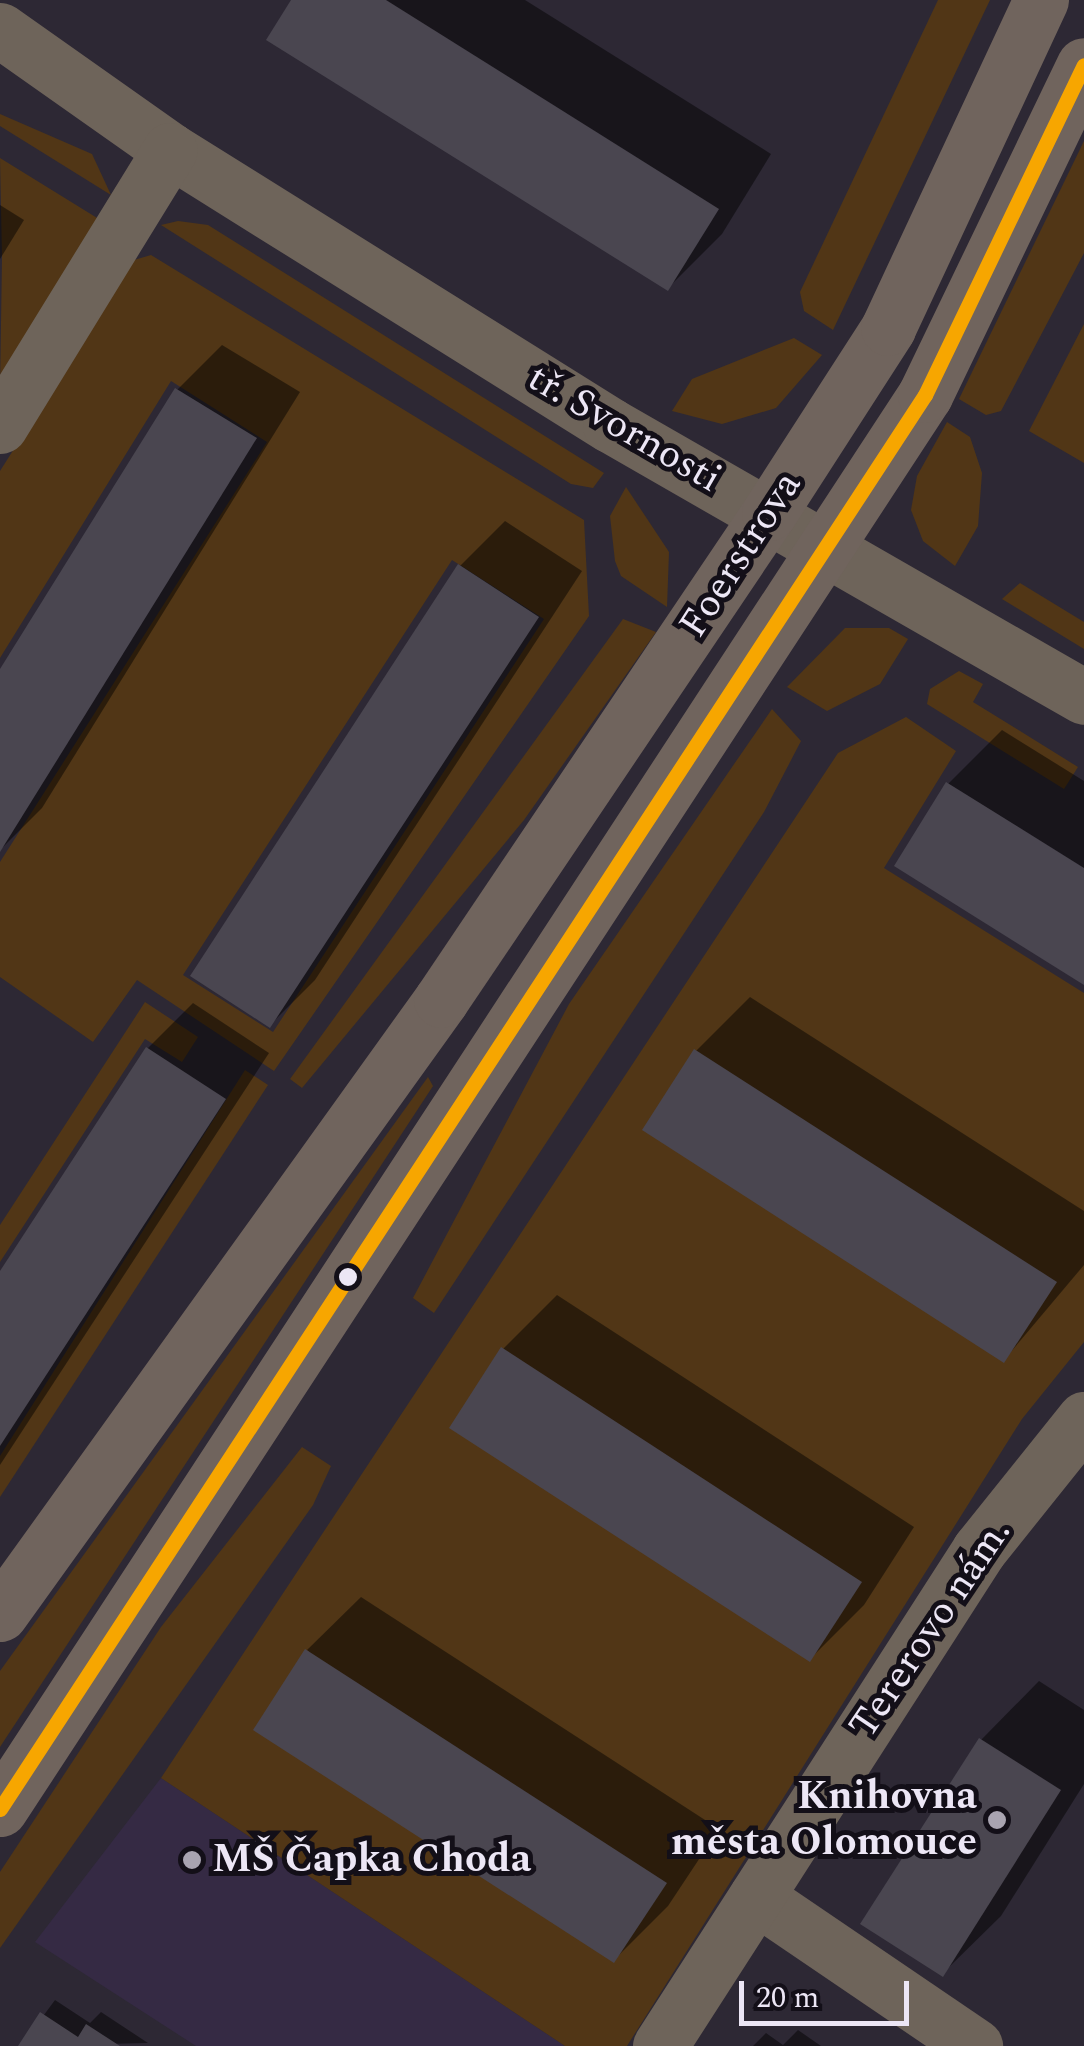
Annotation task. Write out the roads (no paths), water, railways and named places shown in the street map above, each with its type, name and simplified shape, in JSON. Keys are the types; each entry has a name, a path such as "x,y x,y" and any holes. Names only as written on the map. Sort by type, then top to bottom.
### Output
{"main road":[{"name":"Foerstrova","path":"0,1614 430,1015 769,513 888,328 1041,0"},
{"name":"Foerstrova","path":"0,1809 951,349 1084,65"}],"street":[{"name":"tř. Svornosti","path":"9,22 170,150 769,513 1084,697"},
{"path":"0,426 170,150"},
{"name":"Tererovo nám.","path":"660,2046 980,1550 1084,1419"},
{"path":"756,1897 975,2046"}],"place":[{"name":"Knihovna města Olomouce","path":"997,1820"},
{"name":"MŠ Čapka Choda","path":"192,1860"}]}
